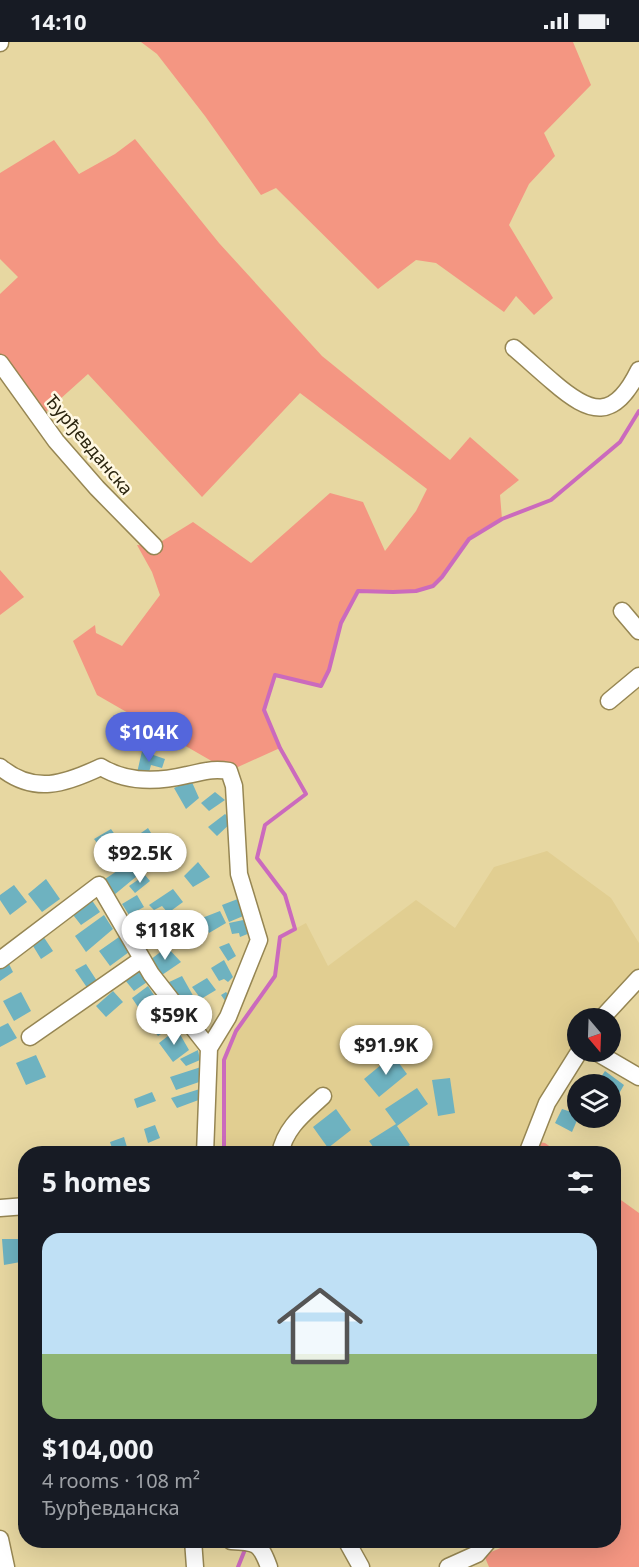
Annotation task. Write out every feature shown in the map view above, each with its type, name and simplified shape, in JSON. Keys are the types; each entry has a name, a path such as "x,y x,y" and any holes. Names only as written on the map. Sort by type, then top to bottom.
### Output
{"street":[{"path":"514,348 572,398 592,408 611,405 621,399 639,370"},
{"name":"Ђурђевданска","path":"0,363 56,441 116,509 154,546"},
{"path":"622,611 639,631"},
{"path":"609,701 639,676"},
{"path":"0,767 13,778 35,785 62,781 101,766 135,780 165,780 215,768 229,771 234,786 239,874 259,940 228,1017 208,1048 205,1146"},
{"path":"0,960 99,885 151,975 208,1048"},
{"path":"30,1037 142,959"},
{"path":"611,1008 639,978"},
{"path":"530,1146 547,1103 573,1062"},
{"path":"613,1062 639,1077"},
{"path":"282,1146 293,1124 323,1096"},
{"path":"0,1208 18,1207"},
{"path":"0,1539 4,1563"},
{"path":"193,1548 195,1567"},
{"path":"260,1548 269,1567"},
{"path":"350,1548 361,1567"},
{"path":"448,1567 477,1554 482,1548"}],"shaded area":[{"path":"141,42 573,42 591,85 544,133 555,156 529,184 509,225 553,298 534,315 516,296 504,312 436,263 416,260 378,289 276,188 261,195 205,116 157,54"},
{"path":"135,139 219,243 322,356 450,460 470,437 519,480 500,495 502,519 480,530 464,543 439,582 416,592 358,591 341,623 329,670 321,686 275,675 264,710 280,748 229,771 97,695 73,641 95,625 96,633 122,646 160,595 152,572 137,545 154,546 193,522 251,563 330,493 363,502 385,551 416,511 427,489 300,393 202,497 88,374 39,418 0,363 0,294 18,277 0,259 0,173 54,140 79,174 115,154"},
{"path":"0,570 24,597 0,615"},
{"path":"547,851 611,898 639,943 639,978 611,1008 567,1008 567,1062 573,1062 531,1146 224,1146 224,1060 236,1031 275,976 280,937 306,923 328,966 416,900 455,928 494,867"},
{"path":"532,1141 549,1146 530,1146"},
{"path":"621,1200 639,1213 639,1567 489,1567 484,1555 500,1548 621,1548"}],"building":[{"path":"145,726 159,731 154,748 144,745 147,737 143,734"},
{"path":"142,751 165,759 162,768 151,765 148,776 137,773"},
{"path":"191,780 199,798 186,809 174,788"},
{"path":"215,792 225,800 209,811 201,803"},
{"path":"225,814 233,821 217,836 208,827"},
{"path":"148,828 154,838 137,849 131,840"},
{"path":"111,829 120,842 104,852 94,839"},
{"path":"198,862 210,877 193,887 184,876"},
{"path":"129,863 137,876 114,895 105,879"},
{"path":"145,875 150,881 135,893 129,886"},
{"path":"46,879 60,899 42,912 28,894"},
{"path":"14,885 27,902 10,915 0,900 0,895"},
{"path":"173,889 183,902 168,913 162,906 154,910 149,905"},
{"path":"137,895 144,907 129,915 122,904"},
{"path":"89,896 100,912 81,925 70,911"},
{"path":"243,897 248,914 229,922 222,905"},
{"path":"220,911 226,923 209,933 202,918"},
{"path":"104,915 113,929 86,952 75,936"},
{"path":"154,916 160,928 142,940 133,928"},
{"path":"248,919 250,933 240,937 239,933 232,934 229,923"},
{"path":"167,924 174,933 163,940 158,933"},
{"path":"41,933 53,951 41,959 30,941"},
{"path":"119,937 129,952 110,966 99,951"},
{"path":"229,943 236,956 228,961 219,947"},
{"path":"167,947 181,962 162,975 150,960"},
{"path":"7,960 13,972 0,981 0,965"},
{"path":"224,960 233,977 228,982 224,979 219,981 211,968"},
{"path":"86,964 97,981 88,989 75,970"},
{"path":"142,969 150,980 134,991 125,980"},
{"path":"182,976 200,1008 189,1015 165,984"},
{"path":"207,978 216,990 201,999 192,987"},
{"path":"148,986 158,1001 142,1013 132,998"},
{"path":"113,991 123,1002 106,1017 96,1006"},
{"path":"21,992 31,1011 14,1021 3,1001"},
{"path":"226,992 233,1000 228,1005 221,995"},
{"path":"162,1010 173,1026 158,1036 146,1020"},
{"path":"8,1023 17,1038 0,1047 0,1027"},
{"path":"177,1029 189,1050 173,1062 159,1043"},
{"path":"198,1050 200,1060 186,1066 180,1059"},
{"path":"36,1055 46,1077 26,1085 16,1063"},
{"path":"393,1055 407,1074 379,1097 364,1079"},
{"path":"201,1067 202,1081 176,1090 170,1077"},
{"path":"450,1078 455,1113 438,1116 432,1080"},
{"path":"203,1088 204,1098 177,1108 171,1098"},
{"path":"417,1088 428,1104 397,1126 410,1145 372,1146 369,1141 396,1124 385,1109"},
{"path":"152,1092 156,1101 137,1108 134,1099"},
{"path":"336,1109 351,1130 331,1146 327,1146 313,1127"},
{"path":"562,1109 567,1111 567,1128 574,1128 572,1132 555,1123"},
{"path":"155,1125 160,1138 148,1143 144,1129"},
{"path":"124,1137 127,1146 111,1146 110,1142"},
{"path":"2,1239 18,1239 18,1262 4,1265"}],"waterway":[{"path":"224,1146 224,1060 236,1031 275,976 280,937 295,929 285,895 257,858 265,825 306,794 280,748 264,710 275,675 321,686 329,670 341,623 358,591 416,591 433,586 469,539 502,519 551,500 620,442 639,411"},
{"path":"238,1567 246,1548"}]}
